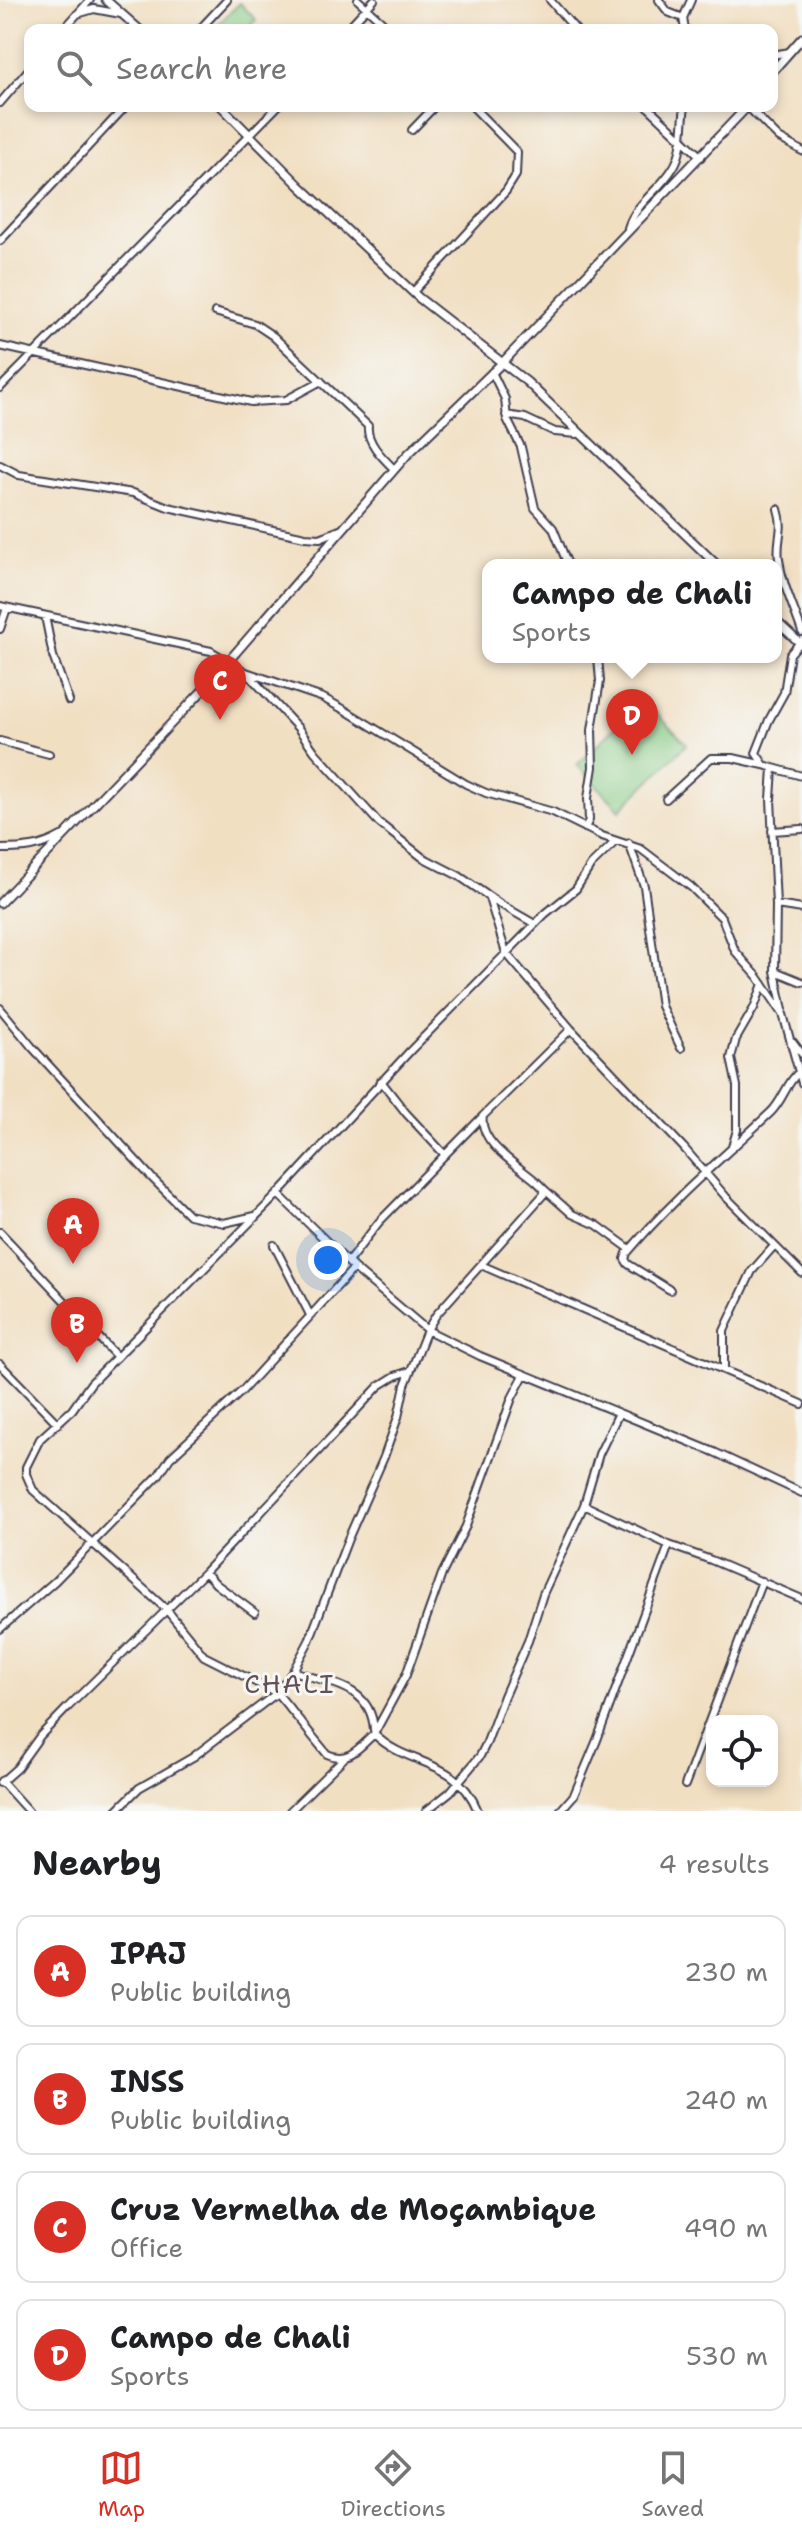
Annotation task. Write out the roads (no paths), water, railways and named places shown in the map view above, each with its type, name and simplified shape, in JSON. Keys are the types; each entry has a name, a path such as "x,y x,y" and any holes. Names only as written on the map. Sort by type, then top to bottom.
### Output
{"street":[{"path":"68,24 90,0"},
{"path":"106,0 133,24"},
{"path":"205,24 227,0"},
{"path":"358,0 384,24"},
{"path":"351,24 374,0"},
{"path":"550,0 571,24"},
{"path":"659,0 668,12 683,18"},
{"path":"684,24 683,18 691,0"},
{"path":"77,14 94,9 121,14"},
{"path":"778,65 802,38"},
{"path":"778,54 790,52"},
{"path":"0,103 24,75"},
{"path":"0,241 120,112"},
{"path":"227,112 413,292 551,404 577,434 711,559"},
{"path":"0,388 273,112"},
{"path":"412,130 429,112"},
{"path":"413,292 488,212 516,175 517,152 478,112"},
{"path":"653,112 701,157"},
{"path":"628,228 637,208 673,169 679,157 684,112"},
{"path":"0,903 228,661 394,469 503,362 628,228 742,112"},
{"path":"754,112 779,138 802,151"},
{"path":"215,312 264,328 368,426 371,439 394,469"},
{"path":"0,346 251,402 286,400 321,381"},
{"path":"492,372 505,399 506,415 521,447 535,508 553,528 566,559"},
{"path":"506,415 525,418 555,432 577,434"},
{"path":"0,465 19,475 133,493 168,507 305,537 320,538 340,530"},
{"path":"778,509 783,523 779,559"},
{"path":"782,574 787,596 802,632"},
{"path":"0,629 3,607 209,650 246,672 323,698 466,784 486,793 553,812 616,841 629,843 674,873 716,911 725,924 731,944 783,1014"},
{"path":"45,616 53,656 69,701"},
{"path":"764,765 756,753 757,746 784,693 790,654 801,643 782,626"},
{"path":"585,828 589,820 592,730 600,681 598,663"},
{"path":"246,672 379,823 410,849 535,924"},
{"path":"0,741 49,754"},
{"path":"666,799 711,758 733,758 802,776"},
{"path":"773,768 775,971 802,1083"},
{"path":"772,831 802,829"},
{"path":"0,849 24,850 48,844 63,835"},
{"path":"333,1769 327,1754 277,1693 204,1656 166,1609 33,1490 26,1474 32,1451 48,1430 72,1410 91,1383 278,1194 381,1081 506,953 576,889 591,865 616,841"},
{"path":"629,843 644,886 661,1006 681,1048"},
{"path":"488,895 506,953 571,1029 705,1174 802,1273"},
{"path":"776,905 802,909"},
{"path":"775,971 802,982"},
{"path":"731,1150 738,1121 737,1086 731,1054 763,984"},
{"path":"0,1008 32,1047 189,1215 224,1223 255,1216"},
{"path":"0,1629 55,1581 158,1476 170,1458 243,1390 351,1265 379,1222 571,1029"},
{"path":"791,1039 802,1054"},
{"path":"670,1290 628,1264 626,1255 656,1220 771,1112 799,1072"},
{"path":"381,1081 445,1155"},
{"path":"483,1116 482,1128 487,1138 572,1214 597,1225 630,1249"},
{"path":"116,1811 139,1788 193,1757 277,1693 293,1671 309,1641 384,1457 410,1371 427,1330 436,1315 542,1199 544,1189"},
{"path":"278,1194 351,1265 427,1330 524,1375 714,1452 802,1493"},
{"path":"0,1232 117,1357"},
{"path":"274,1245 310,1315"},
{"path":"724,1370 724,1331 752,1271 774,1246"},
{"path":"481,1265 802,1404"},
{"path":"422,1345 441,1337"},
{"path":"711,1363 722,1354"},
{"path":"0,1364 58,1424"},
{"path":"28,1811 1,1781 68,1707 205,1572 379,1386 410,1371"},
{"path":"290,1811 344,1758 374,1734 406,1675 446,1565 466,1526 512,1398 524,1375"},
{"path":"426,1811 450,1792 480,1756 487,1742 528,1641 543,1594 584,1505 599,1454 619,1413"},
{"path":"584,1505 669,1545 802,1599"},
{"path":"560,1811 574,1795 597,1740 669,1545"},
{"path":"205,1572 236,1601 255,1613"},
{"path":"685,1785 762,1581"},
{"path":"293,1671 344,1687 361,1696 368,1705 374,1734 392,1748 459,1779 478,1811"},
{"path":"327,1754 344,1758"}],"place":[{"name":"Cruz Vermelha de Moçambique","path":"220,720"},
{"name":"Campo de Chali","path":"632,755"},
{"name":"IPAJ","path":"73,1264"},
{"name":"INSS","path":"77,1363"}],"district":[{"name":"CHALI","path":"290,1683"}]}
